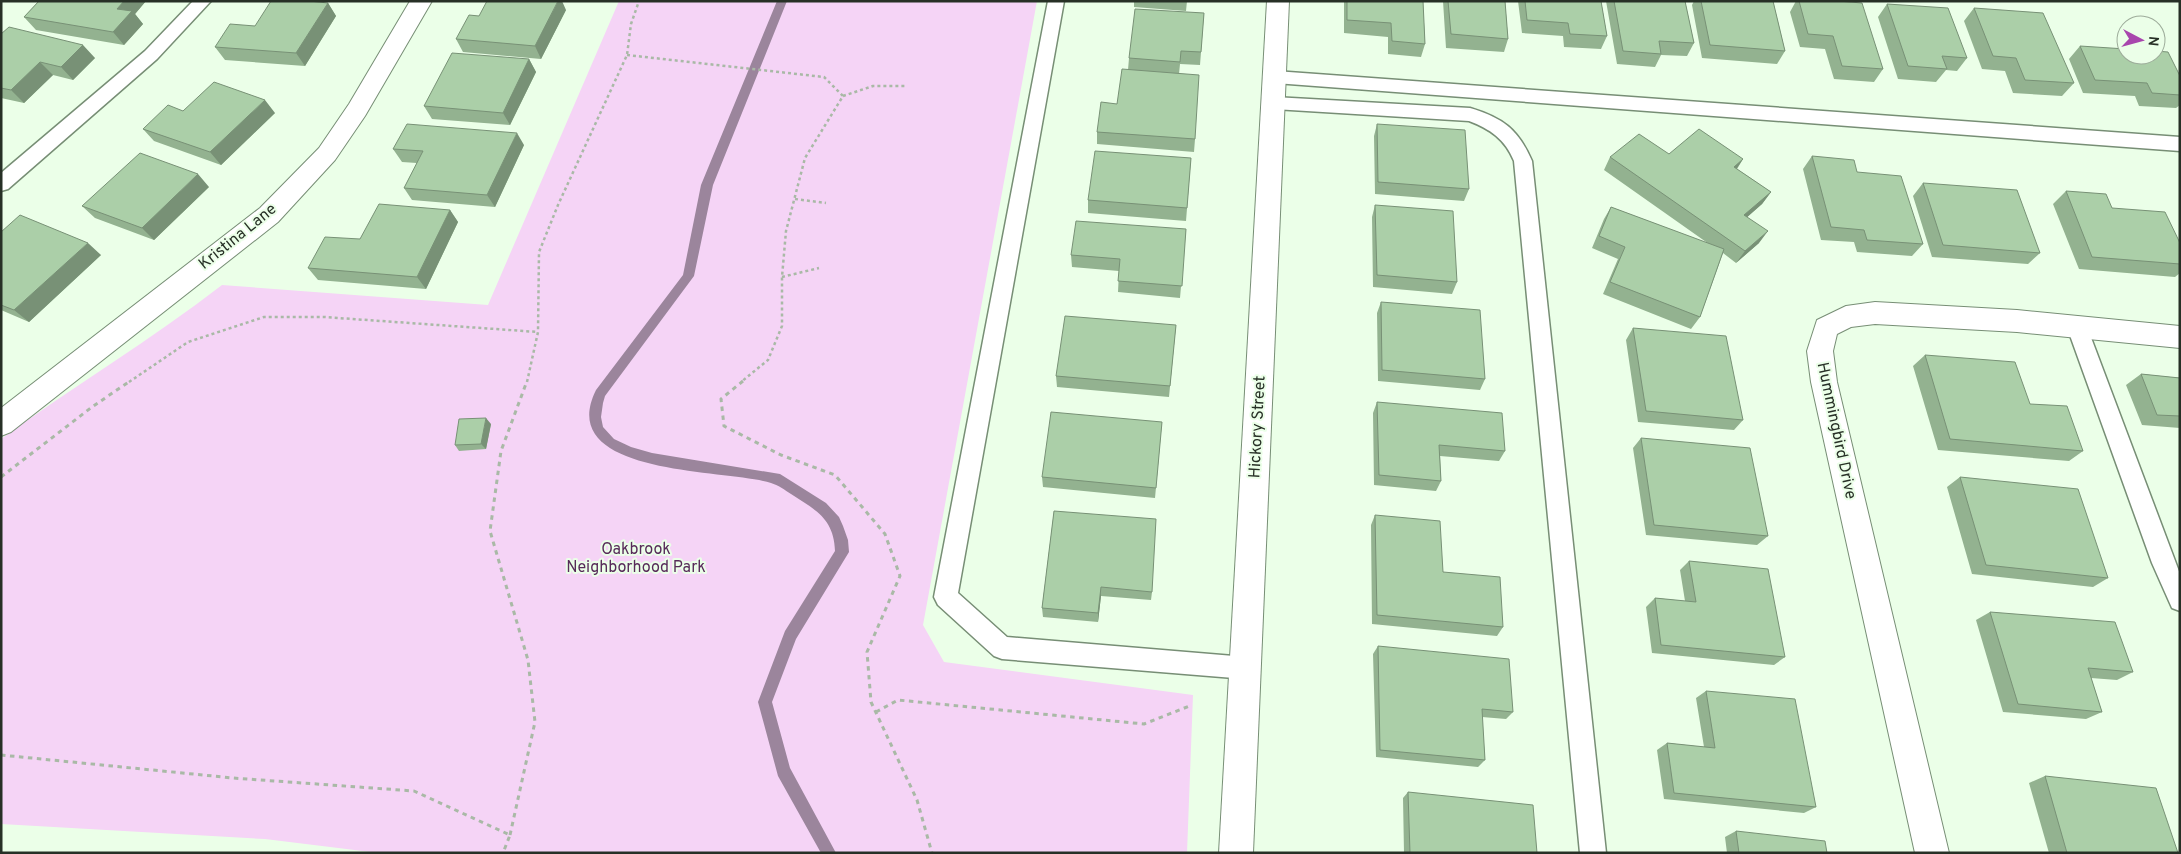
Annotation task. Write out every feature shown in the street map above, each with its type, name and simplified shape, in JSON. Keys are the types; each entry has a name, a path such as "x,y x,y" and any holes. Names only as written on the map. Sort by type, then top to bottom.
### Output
{"street":[{"name":"Kristina Lane","path":"1,424 269,215 327,154 357,110 421,1"},
{"name":"Hickory Street","path":"1236,853 1278,1"},
{"name":"Hummingbird Drive","path":"1932,853 1824,382 1820,351 1826,328 1846,317 1875,313 2077,327 2180,337"}],"lane":[{"path":"1,184 151,55 203,1"},
{"path":"1056,1 946,597 1002,648 1246,668"},
{"path":"1274,90 2180,144"},
{"path":"1274,90 1470,115 1497,125 1516,143 1523,161 1594,853"},
{"path":"2077,327 2163,563 2180,600"}],"path":[{"path":"503,853 510,835 535,722 528,660 490,530 501,450 530,371 538,332 539,252 558,205 627,56 631,24 639,1"},
{"path":"627,56 824,77 843,96"},
{"path":"906,86 873,86 843,96 805,158 786,231 782,277 782,326 768,360 721,398 724,426 781,454 834,475 885,534 900,576 868,652 871,702 917,800 932,853"},
{"path":"795,199 826,203"},
{"path":"782,277 819,268"},
{"path":"1,476 92,407 188,342 264,317 324,317 538,332"},
{"path":"876,712 898,700 1144,724 1192,705"},
{"path":"1,755 233,778 414,791 510,835"}],"green space":[{"name":"Oakbrook Neighborhood Park","path":"619,1 1037,1 923,625 944,662 1193,695 1187,853 379,853 265,839 1,824 1,439 168,325 222,285 488,305"}],"building":[{"path":"39,1 124,1 117,9 132,11 113,32 24,17"},
{"path":"271,1 328,3 296,53 215,47 230,24 255,26"},
{"path":"487,1 558,1 535,46 456,39 469,15 479,16"},
{"path":"1347,1 1423,1 1425,44 1392,41 1391,23 1347,20"},
{"path":"1448,1 1505,1 1508,39 1451,34"},
{"path":"1525,1 1601,1 1607,36 1570,34 1568,23 1527,20"},
{"path":"1614,1 1685,1 1694,43 1659,41 1661,54 1623,51"},
{"path":"1701,1 1773,1 1785,51 1710,45"},
{"path":"1799,1 1862,3 1883,69 1842,66 1833,36 1808,34"},
{"path":"1887,4 1948,8 1967,58 1942,56 1947,69 1908,66"},
{"path":"1974,8 2043,13 2074,83 2025,80 2016,58 1993,56"},
{"path":"1135,9 1204,13 1201,52 1181,51 1180,62 1129,58"},
{"path":"9,27 83,45 61,67 40,62 11,90 1,88 1,34"},
{"path":"2080,46 2116,48 2116,65 2166,65 2166,52 2168,52 2180,76 2180,95 2152,93 2147,83 2095,80"},
{"path":"452,53 529,59 503,113 424,106"},
{"path":"1122,69 1199,75 1195,139 1097,132 1101,102 1117,104"},
{"path":"214,82 265,100 210,152 143,129 168,105 183,111"},
{"path":"407,124 517,133 487,195 404,188 423,151 393,149"},
{"path":"1377,124 1465,130 1469,189 1378,182"},
{"path":"1699,129 1743,159 1734,167 1771,192 1744,215 1768,231 1745,251 1610,157 1639,134 1669,154"},
{"path":"1095,151 1191,158 1187,208 1088,200"},
{"path":"140,153 198,174 142,228 82,206"},
{"path":"1812,156 1854,160 1857,172 1901,176 1923,244 1867,240 1864,230 1831,227"},
{"path":"1923,183 2017,190 2040,253 1943,245"},
{"path":"2066,191 2106,194 2112,208 2165,212 2180,243 2180,264 2092,257"},
{"path":"379,204 450,210 417,277 308,268 325,237 360,239"},
{"path":"1375,205 1453,211 1457,282 1377,275"},
{"path":"1611,207 1724,249 1700,317 1610,282 1625,247 1599,236"},
{"path":"20,215 88,243 14,310 1,305 1,232"},
{"path":"1076,221 1186,229 1182,286 1118,281 1120,259 1071,255"},
{"path":"1381,302 1480,310 1485,379 1382,370"},
{"path":"1065,316 1176,325 1170,386 1056,376"},
{"path":"1633,328 1726,336 1743,420 1646,411"},
{"path":"1925,355 2015,362 2030,404 2067,406 2083,451 1950,439"},
{"path":"2141,374 2180,378 2180,416 2157,415"},
{"path":"1377,402 1502,413 1505,451 1439,445 1441,481 1379,475"},
{"path":"1051,412 1162,422 1156,488 1042,477"},
{"path":"486,418 481,444 455,445 459,419"},
{"path":"1641,438 1750,448 1768,536 1654,525"},
{"path":"1960,477 2078,489 2108,578 1986,565"},
{"path":"1054,511 1156,519 1152,592 1101,587 1098,613 1042,608"},
{"path":"1375,515 1440,521 1443,572 1500,577 1503,627 1377,615"},
{"path":"1689,561 1768,569 1785,657 1661,645 1655,598 1696,602"},
{"path":"1990,612 2115,622 2133,672 2088,668 2102,712 2018,704"},
{"path":"1378,646 1509,659 1513,712 1482,709 1485,760 1380,750"},
{"path":"1706,691 1795,699 1816,807 1674,793 1667,743 1715,748"},
{"path":"2045,776 2156,788 2178,853 2067,853"},
{"path":"1408,792 1533,805 1537,853 1410,853"},
{"path":"1736,831 1825,841 1827,853 1739,853"}],"waterway":[{"path":"782,1 707,185 688,276 600,394 595,422 598,431 610,442 629,451 678,464 775,478 822,507 839,530 842,552 790,636 765,702 783,771 829,853"}]}
